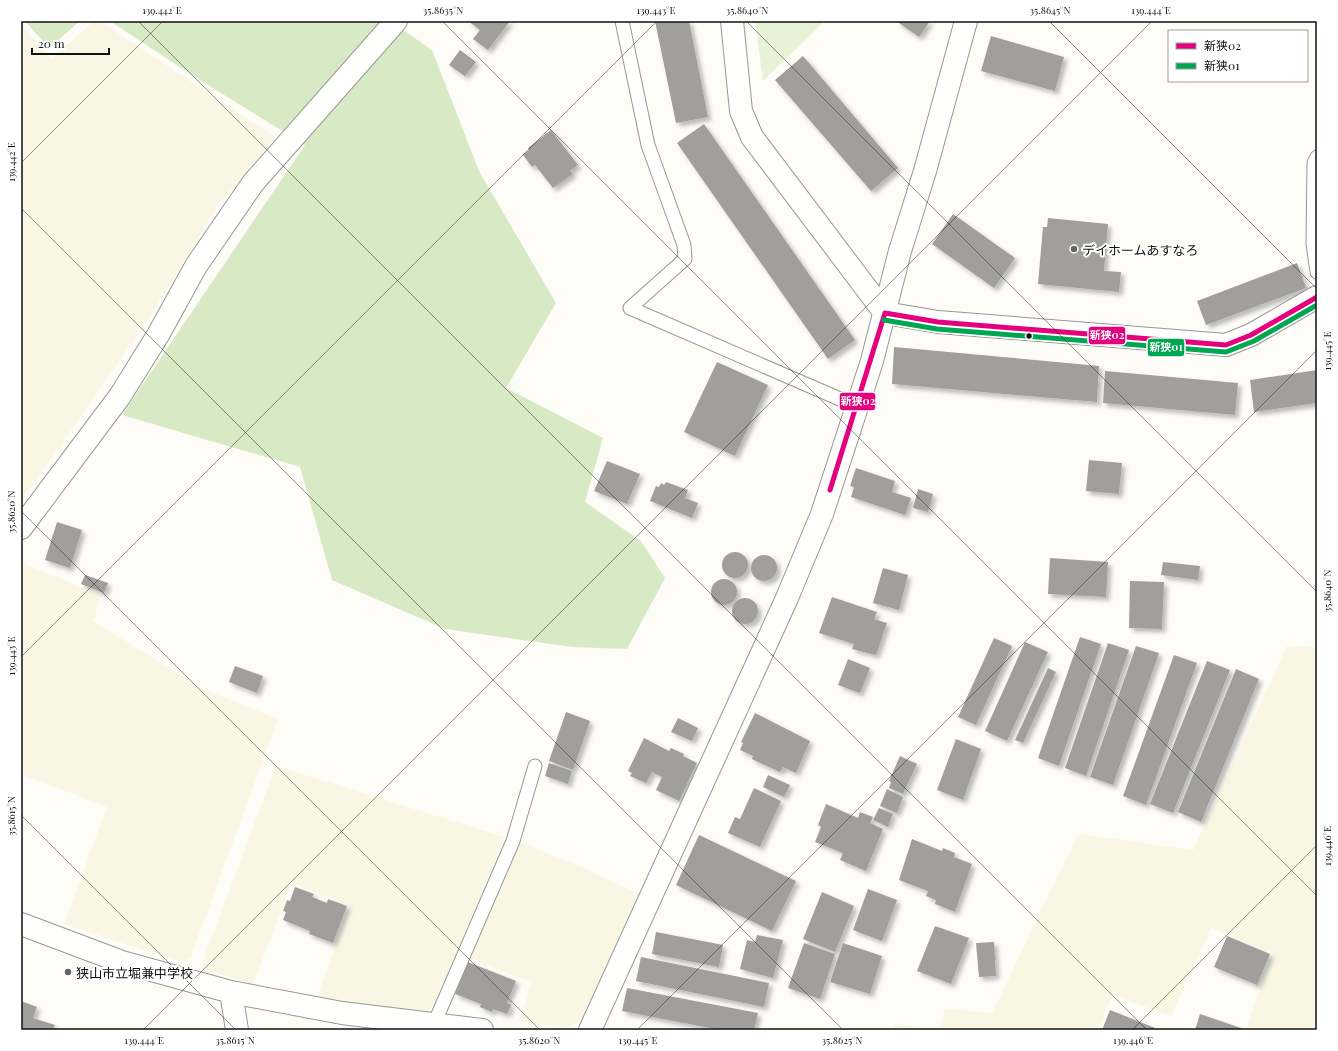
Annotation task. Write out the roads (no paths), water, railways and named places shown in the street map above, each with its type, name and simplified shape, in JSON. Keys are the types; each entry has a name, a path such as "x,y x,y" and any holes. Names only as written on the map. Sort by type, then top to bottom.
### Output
{"street":[{"path":"21,528 120,396 158,335 196,266 253,184 396,21"},
{"path":"732,21 741,111 752,137 885,313 938,322 1226,345 1251,335 1317,297"},
{"path":"590,1030 806,554 822,514 885,313 900,252 925,171 966,21"},
{"path":"21,924 122,962 231,992 342,1013 482,1030"},
{"path":"231,992 237,1030"}],"lane":[{"path":"622,21 648,145 684,245 685,259 630,308 856,406"},
{"path":"1316,161 1313,244 1317,272"},
{"path":"434,1024 513,841 534,766"}],"place":[{"name":"デイホームあすなろ","path":"1074,249"},
{"name":"狭山市立堀兼中学校","path":"68,972"}]}
